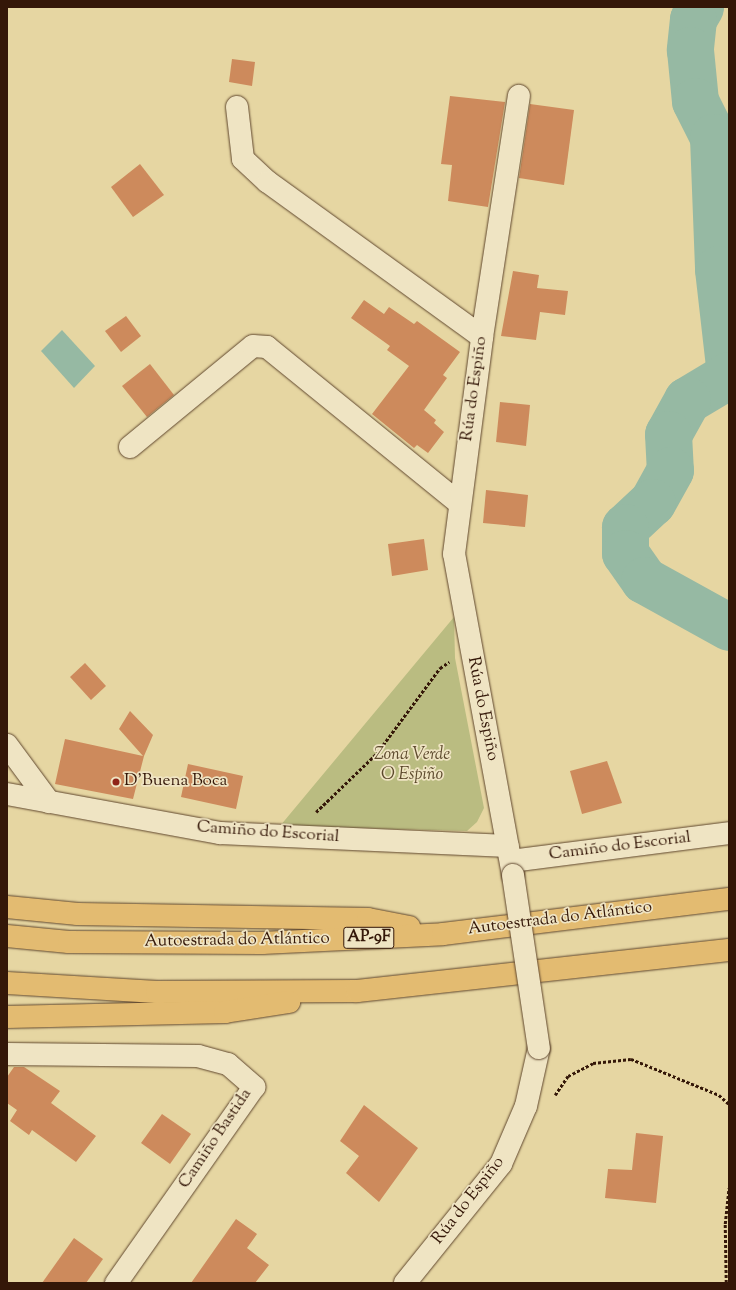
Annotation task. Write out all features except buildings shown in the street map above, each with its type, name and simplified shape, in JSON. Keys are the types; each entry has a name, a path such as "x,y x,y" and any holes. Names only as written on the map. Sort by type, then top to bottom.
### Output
{"highway":[{"name":"Autoestrada do Atlántico","path":"7,936 69,942 262,943 443,934 729,899"},
{"path":"7,907 78,914 368,919 443,934"},
{"path":"7,1017 225,1012 356,991 729,950"},
{"path":"7,983 157,992 356,991"}],"street":[{"name":"Rúa do Espiño","path":"405,1283 501,1164 526,1106 539,1048 510,861 454,554 459,503 482,337 519,96"},
{"path":"236,107 243,159 268,182 482,337"},
{"path":"130,447 253,346 267,347 459,503"},
{"path":"7,745 49,802"},
{"name":"Camiño do Escorial","path":"7,794 220,833 289,836 510,861 729,833"},
{"name":"Camiño Bastida","path":"7,1054 198,1056 228,1064 254,1087 116,1283"}],"path":[{"path":"289,836 377,753 440,668 471,649"},
{"path":"551,1101 568,1076 593,1063 631,1059 719,1094 729,1104"},
{"path":"726,1283 725,1224 729,1188"}],"green space":[{"name":"Zona Verde O Espiño","path":"454,617 455,658 484,808 477,822 467,831 280,826"}],"shaded area":[{"path":"62,330 95,366 74,388 41,351"}],"waterway":[{"path":"700,7 693,19 690,50 695,101 713,137 718,269 729,365"},
{"path":"729,375 687,400 668,434 670,470 652,502 625,527 625,553 644,580 729,627"}],"place":[{"name":"D'Buena Boca","path":"116,782"}]}
